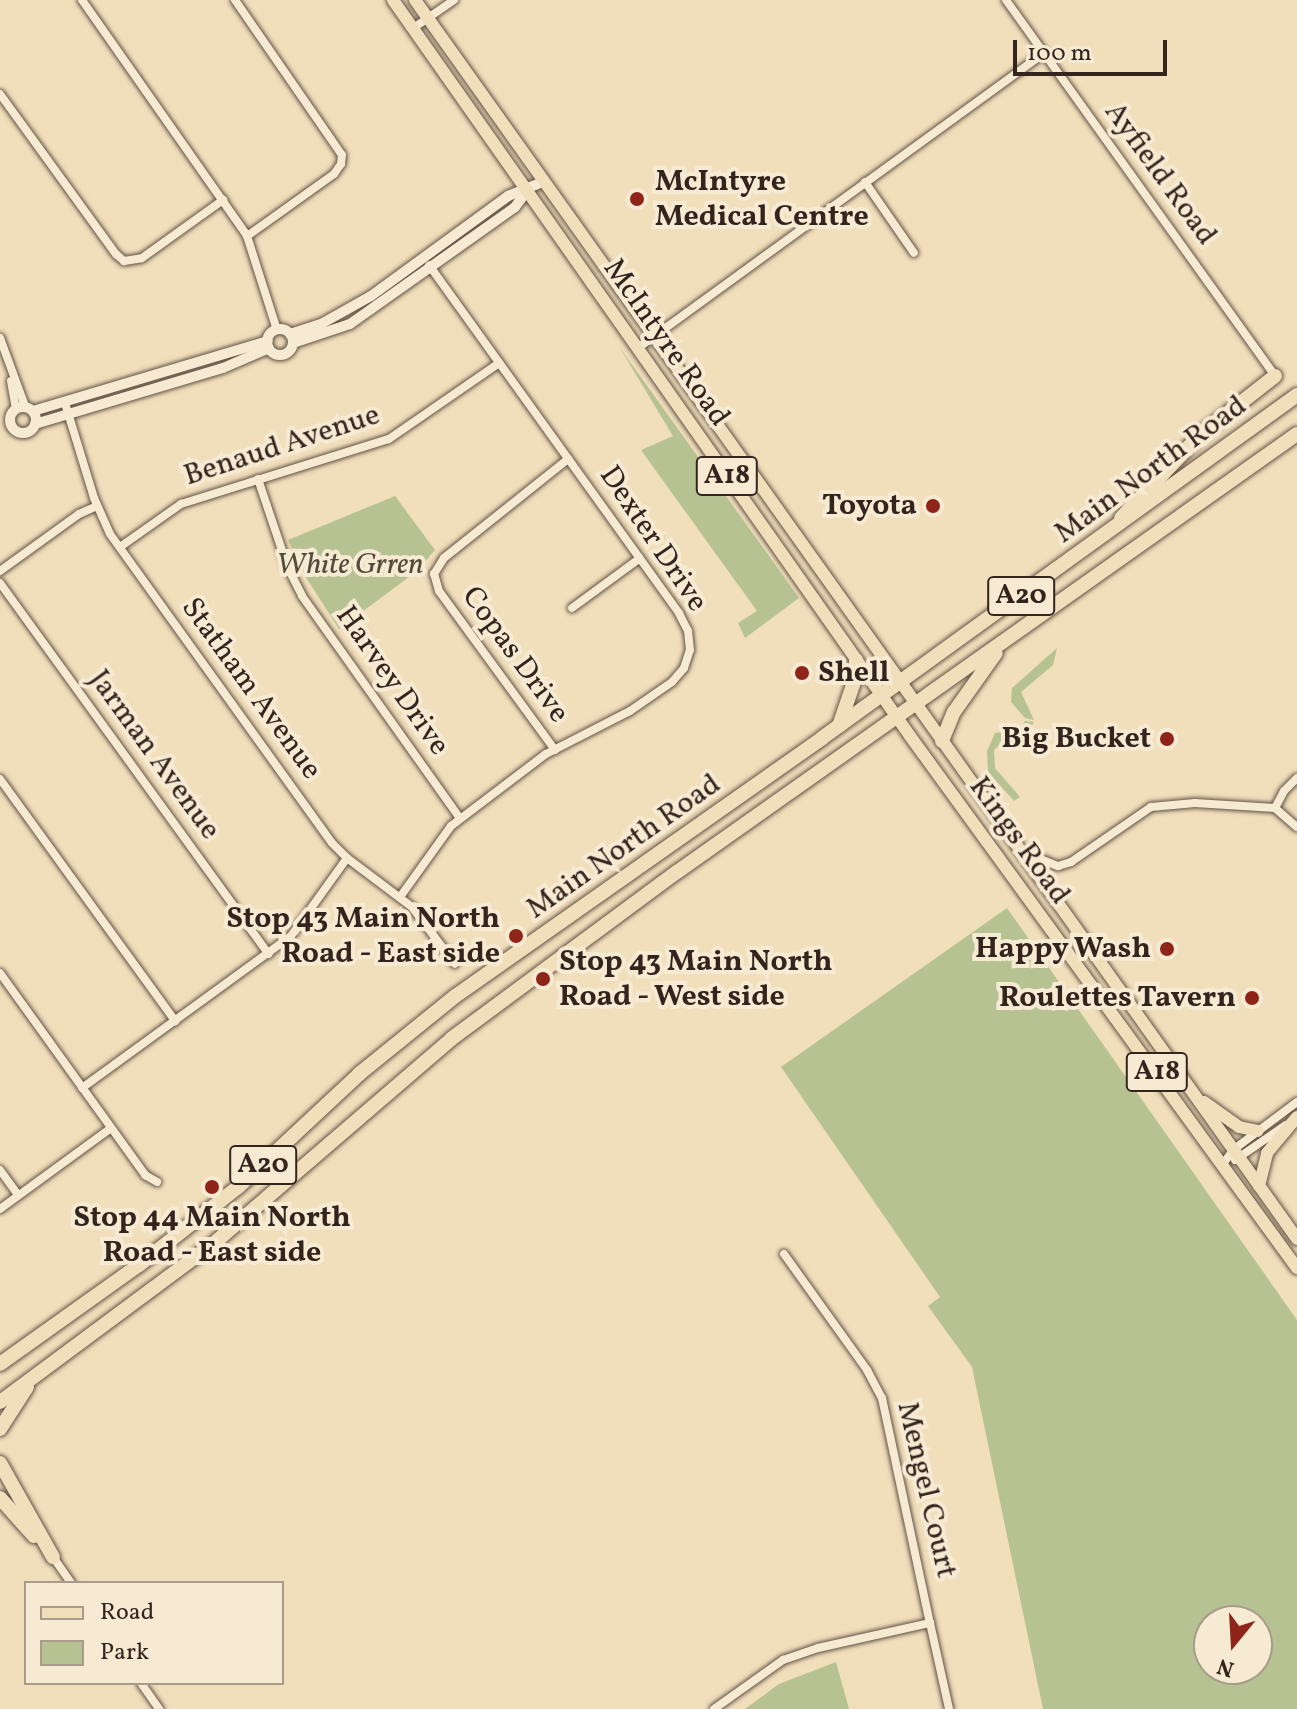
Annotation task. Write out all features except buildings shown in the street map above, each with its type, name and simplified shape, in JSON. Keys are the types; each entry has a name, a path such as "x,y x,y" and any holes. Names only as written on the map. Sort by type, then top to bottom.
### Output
{"highway":[{"path":"1105,536 1201,434 1275,376"},
{"name":"Main North Road","path":"0,1364 139,1265 238,1187 359,1074 454,997 882,696 1297,395"},
{"name":"Main North Road","path":"0,1402 213,1244 451,1039 915,703 1297,434"},
{"path":"942,741 954,712 1003,643"},
{"path":"839,726 856,676 856,660"},
{"path":"0,1429 32,1380"},
{"path":"0,1463 53,1557"},
{"path":"0,1498 53,1557"}],"main road":[{"name":"McIntyre Road","path":"393,0 897,716"},
{"name":"McIntyre Road","path":"415,0 900,682"},
{"path":"775,507 766,516 781,553"},
{"name":"Kings Road","path":"900,682 1297,1239"},
{"name":"Kings Road","path":"897,716 1297,1268"},
{"path":"1192,1093 1239,1127 1258,1131"},
{"path":"1259,1186 1267,1153 1297,1117"}],"street":[{"path":"82,0 247,236 277,330 292,338 350,324 515,207 527,191"},
{"path":"235,0 342,155 334,174 247,236"},
{"path":"412,29 454,0"},
{"name":"Ayfield Road","path":"1006,0 1275,376"},
{"path":"638,348 1044,53"},
{"path":"0,94 124,261 142,258 223,200"},
{"path":"17,413 65,403 268,345 283,354 292,338 348,310 508,196 527,191 542,182"},
{"path":"865,182 914,253"},
{"name":"Dexter Drive","path":"400,897 460,818 555,750 630,711 672,682 684,668 690,650 688,631 640,558 423,258"},
{"path":"0,431 14,429 26,432 45,419 69,415 223,368 268,345 277,330"},
{"path":"0,338 17,413 14,429"},
{"name":"Benaud Avenue","path":"120,547 181,504 389,439 499,363"},
{"name":"Statham Avenue","path":"65,403 97,506 120,547 347,858 400,897 455,964"},
{"path":"17,413 35,424"},
{"name":"Copas Drive","path":"555,750 439,591 434,574 444,558 568,459"},
{"name":"Harvey Drive","path":"258,479 285,560 302,596 460,818"},
{"path":"0,571 79,514 97,506"},
{"path":"572,608 640,558"},
{"name":"Jarman Avenue","path":"0,583 269,954"},
{"path":"1275,808 1284,791 1297,778"},
{"path":"0,779 175,1021"},
{"path":"1019,850 1058,866 1071,862 1151,807 1244,803 1275,808 1297,827"},
{"path":"82,1088 269,954 302,926 347,858"},
{"path":"0,973 145,1175 157,1182"},
{"path":"1236,1154 1258,1131 1297,1102"},
{"path":"1223,1164 1297,1117"},
{"path":"0,1209 111,1128"},
{"path":"0,1170 18,1195"},
{"name":"Mengel Court","path":"784,1254 867,1370 882,1398 949,1709"},
{"path":"53,1557 70,1581"},
{"path":"714,1709 783,1660 930,1623"},
{"path":"142,1685 159,1709"}],"green space":[{"path":"620,348 799,598 745,638 738,623 757,611 641,450 673,436"},
{"name":"White Grren","path":"395,496 435,550 417,571 339,629 305,576 288,540"},
{"path":"1057,648 1053,665 1021,692 1034,720 1025,718 1011,702 1012,688"},
{"path":"1025,721 1034,722 1027,734 1005,739 994,750 995,768 1020,797 1014,801 988,772 987,751 995,733 1019,729"},
{"path":"1007,908 1297,1320 1297,1709 1043,1709 972,1367 928,1306 940,1297 781,1067"},
{"path":"836,1662 849,1709 745,1709 779,1684"}],"place":[{"name":"McIntyre Medical Centre","path":"637,199"},
{"name":"Toyota","path":"933,506"},
{"name":"Shell","path":"802,673"},
{"name":"Big Bucket","path":"1167,739"},
{"name":"Stop 43 Main North Road - East side","path":"516,936"},
{"name":"Happy Wash","path":"1167,949"},
{"name":"Stop 43 Main North Road - West side","path":"543,979"},
{"name":"Roulettes Tavern","path":"1252,998"},
{"name":"Stop 44 Main North Road - East side","path":"212,1187"}]}
